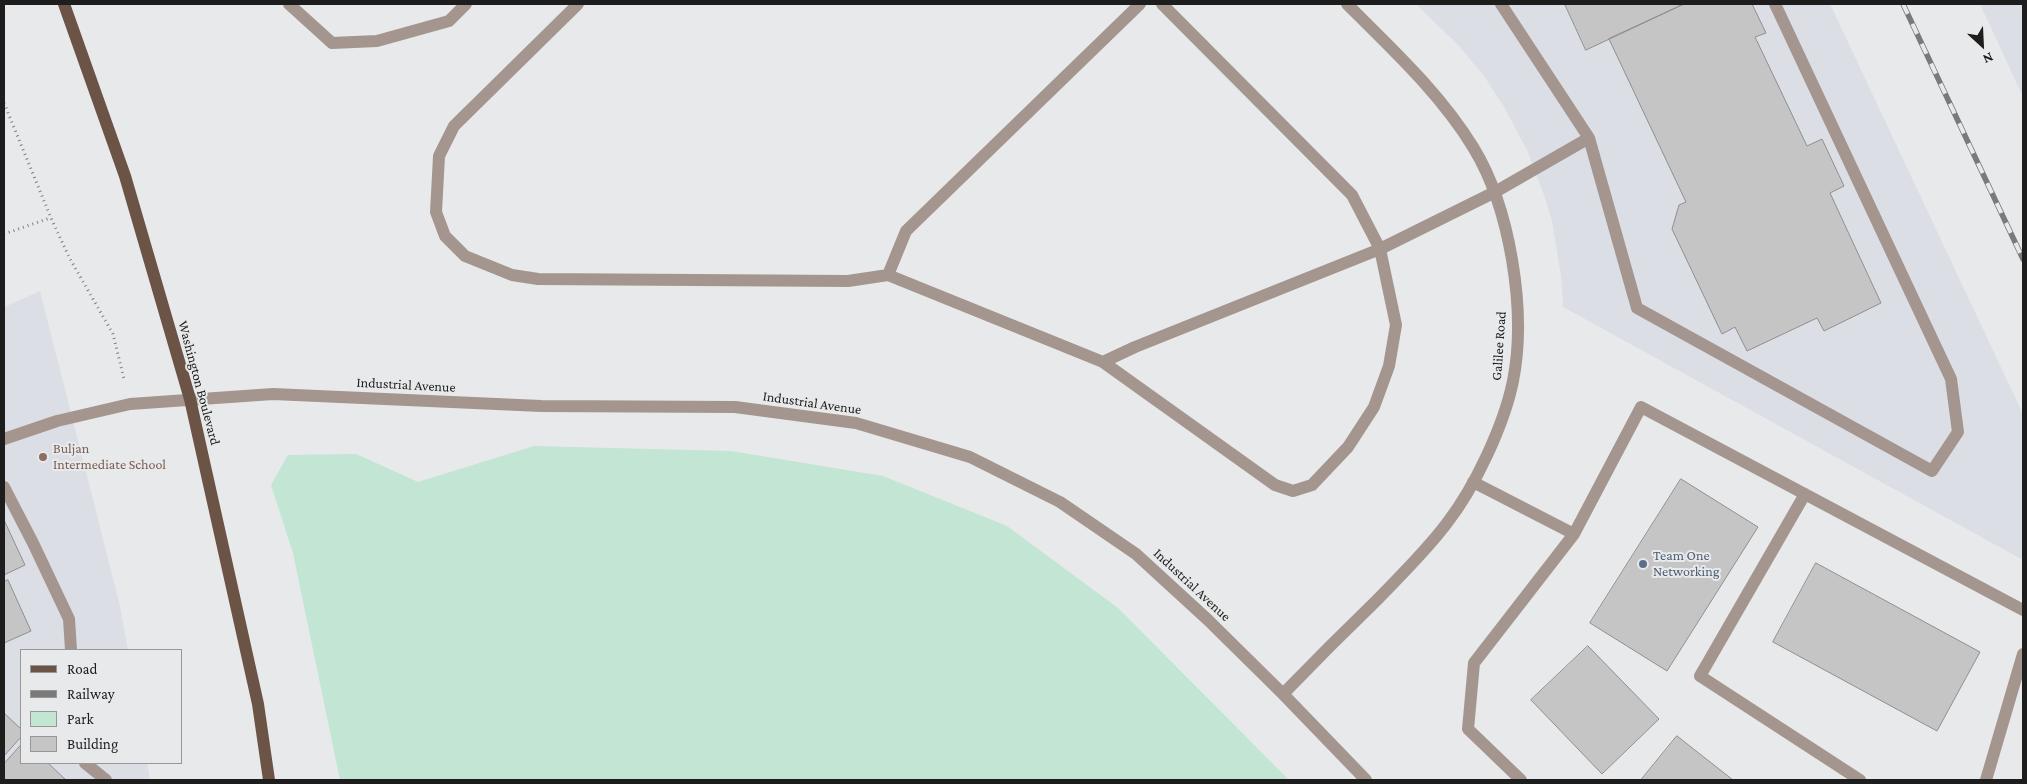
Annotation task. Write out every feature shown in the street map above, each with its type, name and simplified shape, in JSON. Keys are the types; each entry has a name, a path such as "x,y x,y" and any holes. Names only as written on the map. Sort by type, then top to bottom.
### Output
{"main road":[{"name":"Washington Boulevard","path":"64,4 125,176 190,400 258,704 269,780"}],"street":[{"path":"289,4 332,43 377,41 449,22 466,4"},
{"path":"578,4 454,126 439,156 436,212 445,236 464,256 512,275 538,278 848,281 888,275 1103,362 1275,485 1293,491 1312,485 1348,447 1374,408 1389,366 1396,325 1380,249 1352,195 1162,4"},
{"path":"888,275 906,230 1140,4"},
{"name":"Galilee Road","path":"1282,694 1424,552 1449,522 1473,482 1497,433 1513,380 1518,330 1515,274 1506,228 1495,192 1474,147 1412,69 1347,4"},
{"path":"1501,4 1589,138 1637,308 1932,471 1958,432 1951,379 1775,4"},
{"path":"1103,362 1135,347 1380,249 1495,192 1589,138"},
{"name":"Industrial Avenue","path":"4,440 57,421 130,404 273,394 541,406 735,408 856,423 970,457 1060,502 1136,554 1208,620 1366,780"},
{"path":"1521,780 1468,729 1474,663 1574,534 1641,407 2023,610"},
{"path":"1473,482 1574,534"},
{"path":"4,486 68,619 71,649"},
{"path":"1805,494 1700,676 1860,780"},
{"path":"1986,780 2023,654"},
{"path":"86,764 106,780"}],"path":[{"path":"4,103 69,257 112,334 124,379"},
{"path":"4,234 51,218"}],"shaded area":[{"path":"1416,4 1830,4 2023,414 2023,560 1563,307 1561,276 1552,221 1527,150 1504,107 1484,76 1459,46"},
{"path":"1980,4 2023,4 2023,97"},
{"name":"Buljan Intermediate School","path":"40,291 120,606 128,649 20,649 20,764 147,764 150,780 4,780 4,307"}],"green space":[{"path":"534,446 731,451 883,476 1007,526 1118,608 1289,780 340,780 293,553 271,485 288,455 356,454 418,482"}],"building":[{"path":"1565,4 1684,4 1586,50"},
{"path":"1684,4 1752,4 1766,33 1755,37 1807,146 1822,139 1844,186 1830,193 1881,303 1824,331 1817,318 1747,351 1735,327 1722,334 1672,229 1679,205 1686,202 1609,39"},
{"path":"1681,479 1758,527 1667,671 1590,623"},
{"path":"4,520 25,565 4,575"},
{"path":"1816,563 1980,652 1937,731 1773,642"},
{"path":"8,580 31,631 4,643 4,582"},
{"path":"1588,646 1659,719 1602,774 1531,700"},
{"path":"4,713 20,728 20,738 4,756"},
{"path":"1677,736 1733,780 1641,780"},
{"path":"20,746 20,764 49,764 66,780 4,780 4,764"}],"railway":[{"path":"1903,4 2023,259"}],"place":[{"name":"Buljan Intermediate School","path":"43,457"},
{"name":"Team One Networking","path":"1643,564"}]}
